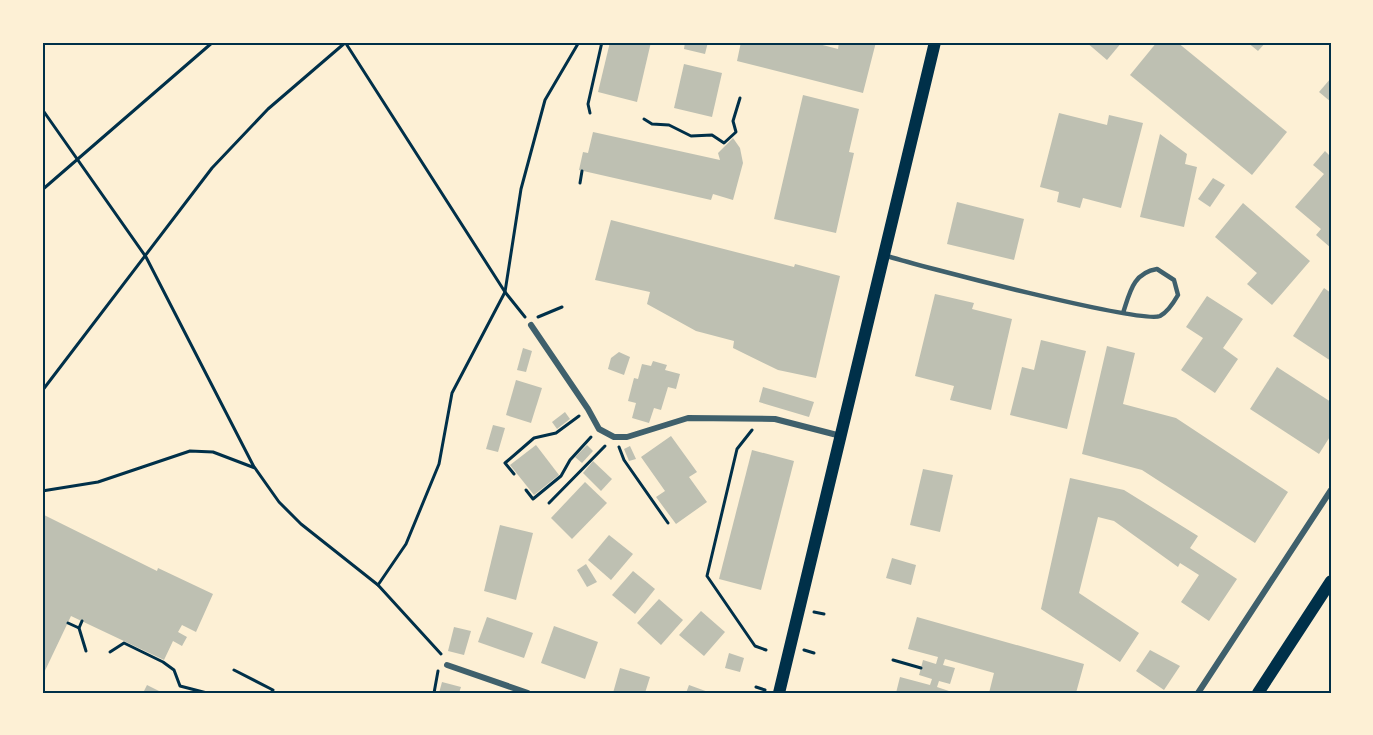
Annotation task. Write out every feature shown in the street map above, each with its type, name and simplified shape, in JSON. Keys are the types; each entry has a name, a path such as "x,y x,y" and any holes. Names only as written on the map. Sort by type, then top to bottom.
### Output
{"main road":[{"path":"779,693 935,42"},
{"path":"1258,693 1331,581"}],"street":[{"path":"531,325 599,429 614,437 627,437 688,418 775,419 842,436"},
{"path":"1198,693 1331,490"},
{"path":"447,665 528,693"}],"lane":[{"path":"884,255 1123,313 1144,318 1160,316 1178,296 1174,280 1157,268 1145,271 1131,284 1123,313"}],"path":[{"path":"42,190 213,42"},
{"path":"42,391 212,168 268,109 346,42 506,292 531,325"},
{"path":"378,585 406,544 439,464 452,393 506,292 521,189 545,100 579,42"},
{"path":"590,113 588,104 602,42"},
{"path":"645,118 652,124 669,125 691,136 712,135 724,143 736,132 734,121 740,98"},
{"path":"42,109 146,257 255,468 279,502 294,517 378,585 456,668"},
{"path":"580,183 582,171"},
{"path":"534,318 562,307"},
{"path":"514,474 505,463 534,438 556,433 588,409"},
{"path":"753,428 737,449 707,576 755,646 766,650"},
{"path":"526,490 533,499 561,476 570,460 599,429"},
{"path":"549,503 614,437 624,460 669,523"},
{"path":"42,491 98,482 190,451 213,452 255,468"},
{"path":"812,611 824,614"},
{"path":"82,621 79,628 86,651"},
{"path":"68,623 79,628"},
{"path":"110,652 124,643 163,662 174,670 180,686 207,693"},
{"path":"802,650 814,653"},
{"path":"893,660 921,668"},
{"path":"234,670 273,690 271,693"}],"building":[{"path":"610,42 651,42 637,102 598,92"},
{"path":"685,42 708,42 705,54 684,49"},
{"path":"741,42 811,42 838,49 839,42 876,42 863,93 737,61"},
{"path":"1086,42 1122,42 1107,60"},
{"path":"1157,42 1177,42 1287,132 1252,175 1130,75"},
{"path":"1247,42 1266,42 1258,51"},
{"path":"684,64 722,73 712,117 674,108"},
{"path":"1331,78 1331,102 1319,92"},
{"path":"803,95 859,109 849,152 854,153 836,233 774,219"},
{"path":"1059,113 1107,125 1109,115 1143,123 1121,208 1083,198 1080,208 1057,202 1059,192 1040,187"},
{"path":"593,132 720,160 718,153 733,138 740,148 743,163 733,200 713,194 711,200 579,170 583,152 588,153"},
{"path":"1160,134 1187,154 1185,164 1197,167 1184,227 1140,217"},
{"path":"1325,151 1329,155 1331,153 1331,248 1316,235 1321,229 1295,207 1324,174 1313,165"},
{"path":"1213,178 1225,185 1210,207 1198,199"},
{"path":"957,202 1024,219 1014,260 947,244"},
{"path":"1243,203 1310,261 1272,305 1247,284 1257,273 1215,237"},
{"path":"611,220 794,267 795,264 840,276 816,378 778,370 733,348 734,341 696,331 647,304 650,292 595,280"},
{"path":"1324,288 1331,293 1331,361 1293,336"},
{"path":"935,294 974,303 972,309 1012,319 991,410 950,400 954,386 915,376"},
{"path":"1207,296 1243,319 1223,348 1238,359 1215,393 1181,370 1203,338 1186,327"},
{"path":"1041,340 1086,351 1067,429 1010,415 1022,367 1034,370"},
{"path":"1107,346 1135,353 1123,404 1176,418 1288,492 1255,543 1142,470 1082,454"},
{"path":"523,348 532,351 526,372 517,370"},
{"path":"619,352 630,357 624,375 608,369 611,358"},
{"path":"653,361 667,365 665,370 680,374 676,389 668,387 661,410 654,408 649,423 632,418 636,403 628,401 634,378 638,379 642,364 651,366"},
{"path":"1277,367 1331,402 1331,435 1319,454 1250,409"},
{"path":"516,380 542,388 531,423 506,415"},
{"path":"763,387 814,402 809,417 759,402"},
{"path":"565,412 570,419 557,429 552,422"},
{"path":"493,425 505,428 498,452 486,449"},
{"path":"671,436 697,472 689,477 707,502 676,524 656,497 665,491 641,457"},
{"path":"536,445 559,475 534,495 510,465"},
{"path":"587,445 593,451 582,463 575,457"},
{"path":"630,446 636,459 629,461 624,449"},
{"path":"752,450 794,461 761,590 719,579"},
{"path":"593,461 612,479 601,491 583,473"},
{"path":"923,469 953,475 940,532 910,525"},
{"path":"1070,478 1124,490 1198,536 1190,548 1237,579 1209,621 1181,602 1199,575 1180,563 1178,567 1114,521 1098,517 1079,593 1139,633 1120,662 1041,609"},
{"path":"585,482 607,503 572,539 551,518"},
{"path":"42,514 157,571 158,568 213,594 196,632 182,625 178,632 187,637 182,646 173,641 164,660 71,616 42,677"},
{"path":"500,525 533,533 516,600 484,591"},
{"path":"609,535 633,554 611,580 588,560"},
{"path":"892,558 916,565 911,585 886,578"},
{"path":"586,564 597,582 587,587 577,570"},
{"path":"633,571 655,589 635,614 612,595"},
{"path":"659,599 683,620 661,645 637,623"},
{"path":"701,611 725,632 704,656 679,635"},
{"path":"487,617 533,633 524,658 478,642"},
{"path":"917,617 1084,664 1076,693 989,693 994,673 945,659 943,665 955,668 950,684 939,681 937,687 955,693 896,693 900,677 930,685 932,679 919,675 923,660 936,664 938,657 908,649"},
{"path":"554,626 598,642 585,679 541,663"},
{"path":"454,627 471,631 464,655 448,651"},
{"path":"1150,650 1180,666 1164,690 1136,671"},
{"path":"729,653 744,658 740,672 725,668"},
{"path":"620,668 650,677 645,693 613,693"},
{"path":"442,682 461,687 459,693 439,693"},
{"path":"147,685 163,693 143,693"},
{"path":"689,685 711,693 686,693"}]}
